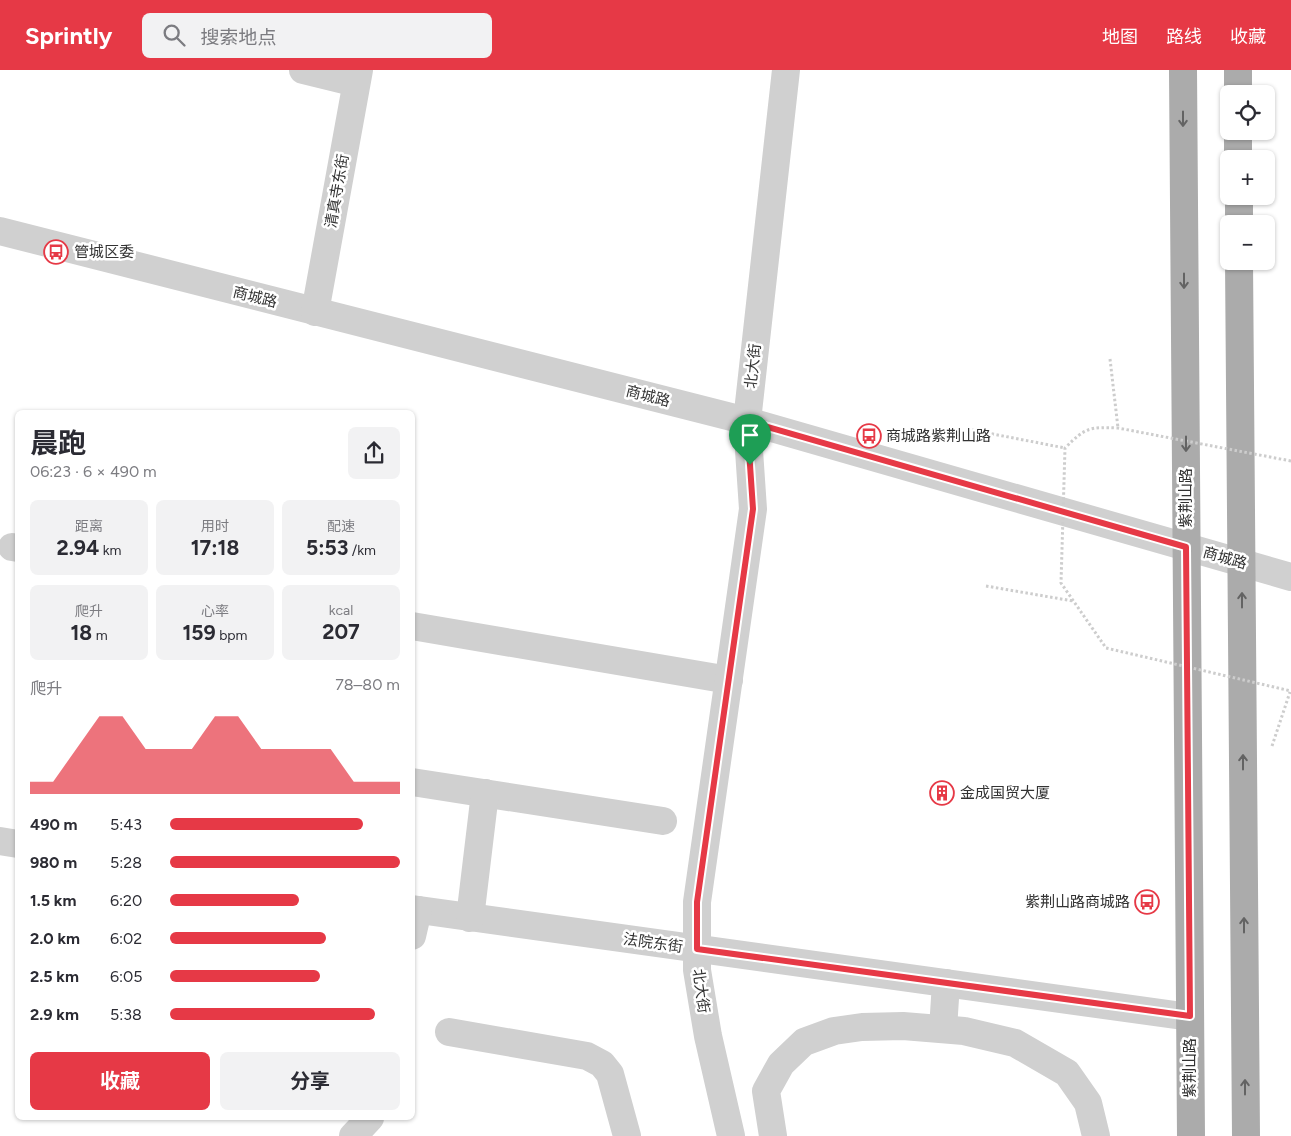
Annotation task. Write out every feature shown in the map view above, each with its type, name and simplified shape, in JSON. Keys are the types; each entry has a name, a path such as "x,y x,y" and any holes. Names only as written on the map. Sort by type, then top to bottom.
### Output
{"main road":[{"name":"紫荆山路","path":"1183,70 1191,1136"},
{"path":"1238,70 1238,85"},
{"path":"1239,270 1246,1136"}],"street":[{"path":"304,70 357,77"},
{"name":"北大街","path":"730,1136 708,1036 697,970 697,902 753,509 747,421 786,70"},
{"name":"清真寺东街","path":"314,312 357,77"},
{"name":"商城路","path":"0,231 747,421 1291,577"},
{"path":"415,627 729,680"},
{"path":"415,782 663,821"},
{"path":"470,918 485,793"},
{"path":"0,841 15,844"},
{"name":"法院东街","path":"415,910 1190,1016"},
{"path":"943,1029 946,983"},
{"path":"773,1136 766,1091 781,1064 804,1042 834,1031 862,1027 964,1031 1014,1043 1067,1073 1088,1103 1096,1136"},
{"path":"449,1032 587,1056 602,1064 610,1074 627,1136"},
{"path":"353,1136 368,1120"}],"path":[{"path":"1110,359 1118,428"},
{"path":"1269,754 1290,692 1106,648 1061,583 1065,448 1080,433 1092,427 1118,428 1291,461"},
{"path":"967,428 1065,448"},
{"path":"986,586 1073,601"}],"place":[{"name":"管城区委","path":"56,252"},
{"name":"商城路紫荆山路","path":"869,436"},
{"name":"金成国贸大厦","path":"942,793"},
{"name":"紫荆山路商城路","path":"1147,902"}],"route":[{"path":"747,421 1186,547 1190,1016 697,949 697,902 753,509 750,465 747,421"}]}
